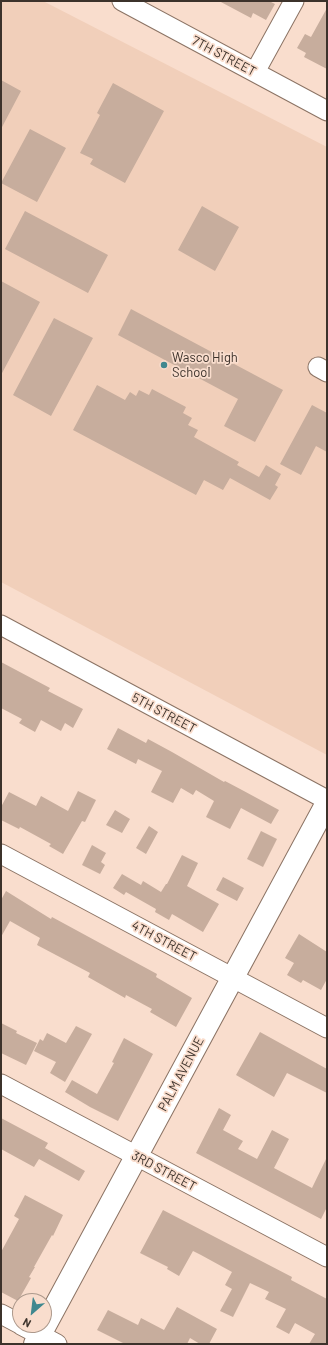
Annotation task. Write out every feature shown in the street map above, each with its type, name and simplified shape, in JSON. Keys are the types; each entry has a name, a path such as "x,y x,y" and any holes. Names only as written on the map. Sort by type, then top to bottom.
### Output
{"main road":[{"name":"PALM AVENUE","path":"35,1334 136,1157 327,804"}],"street":[{"name":"7TH STREET","path":"122,1 327,111"},
{"path":"255,72 294,1"},
{"name":"5TH STREET","path":"1,625 327,800"},
{"name":"4TH STREET","path":"1,854 327,1028"},
{"name":"3RD STREET","path":"1,1084 136,1157 327,1257"},
{"path":"1,1314 35,1334"}],"shaded area":[{"name":"Wasco High School","path":"1,1 43,1 327,147 327,755 1,582"}],"building":[{"path":"219,1 269,1 275,4 266,20 253,13 251,18"},
{"path":"327,8 327,69 304,57 306,53 297,48 305,34 311,37"},
{"path":"1,80 21,91 1,129"},
{"path":"113,83 164,111 125,183 90,164 93,159 80,153 100,115 97,113"},
{"path":"30,129 66,148 37,202 1,183"},
{"path":"202,206 239,227 215,271 178,250"},
{"path":"25,211 108,255 88,293 5,249"},
{"path":"1,281 40,302 1,375"},
{"path":"131,309 283,390 255,442 224,426 238,399 118,335"},
{"path":"54,318 93,338 51,416 13,395"},
{"path":"97,385 125,400 130,392 136,396 139,390 149,395 152,389 186,407 183,413 192,418 188,425 198,430 194,437 239,462 237,465 259,477 266,465 281,474 275,485 278,487 270,500 230,478 223,490 204,480 196,495 73,430"},
{"path":"312,405 327,413 327,452 316,446 301,475 280,464"},
{"path":"1,662 50,688 48,691 83,709 73,728 65,723 61,731 41,720 35,732 19,723 22,719 1,708"},
{"path":"118,728 146,743 148,739 224,782 225,781 279,810 271,824 241,808 230,829 206,817 214,801 196,790 193,795 181,788 173,803 151,792 162,771 138,759 136,764 107,749"},
{"path":"78,791 96,800 85,822 82,821 63,854 49,846 51,844 20,827 19,829 1,820 1,807 9,792 36,806 41,796 68,811"},
{"path":"115,810 130,819 122,833 106,825"},
{"path":"149,826 158,832 146,854 136,848"},
{"path":"261,831 277,839 263,867 247,859"},
{"path":"92,845 106,853 101,862 105,865 100,874 82,865"},
{"path":"182,855 198,863 187,886 219,904 203,932 172,914 169,920 155,912 156,909 126,892 124,895 113,888 122,874 141,885 143,881 161,892 167,884"},
{"path":"223,877 244,888 237,901 216,890"},
{"path":"6,891 51,919 52,917 157,974 156,977 192,998 176,1027 150,1012 152,1009 126,995 125,998 88,977 90,973 37,945 40,938 10,921 1,937 1,900"},
{"path":"299,934 327,952 327,979 321,990 303,980 301,983 287,975 294,963 285,958"},
{"path":"1,1023 17,1031 16,1033 37,1043 26,1065 1,1053"},
{"path":"76,1026 92,1034 65,1082 50,1073 56,1062 34,1051 40,1039 43,1041 47,1033 66,1043"},
{"path":"260,1032 327,1069 327,1093 287,1073 274,1097 236,1075"},
{"path":"124,1038 153,1054 118,1121 65,1092 72,1080 97,1094 114,1063 112,1062"},
{"path":"219,1108 231,1115 223,1130 243,1141 238,1149 257,1159 272,1130 289,1139 274,1168 312,1188 327,1157 327,1207 321,1219 196,1153"},
{"path":"1,1118 48,1143 45,1148 85,1171 79,1181 39,1159 34,1167 1,1149"},
{"path":"25,1195 63,1215 53,1236 52,1235 34,1267 29,1277 31,1278 23,1293 12,1293 12,1298 1,1292 1,1252 19,1219 14,1216"},
{"path":"163,1210 292,1277 291,1280 327,1299 327,1344 309,1344 315,1334 295,1323 289,1334 276,1327 286,1309 265,1299 269,1292 250,1283 233,1317 220,1311 232,1289 225,1285 232,1272 193,1251 179,1276 167,1269 168,1267 140,1253"},
{"path":"177,1307 217,1329 209,1344 200,1344 190,1338 187,1344 125,1344 97,1330 108,1310 138,1325 141,1318 164,1330"}],"place":[{"name":"Wasco High School","path":"164,365"}]}
